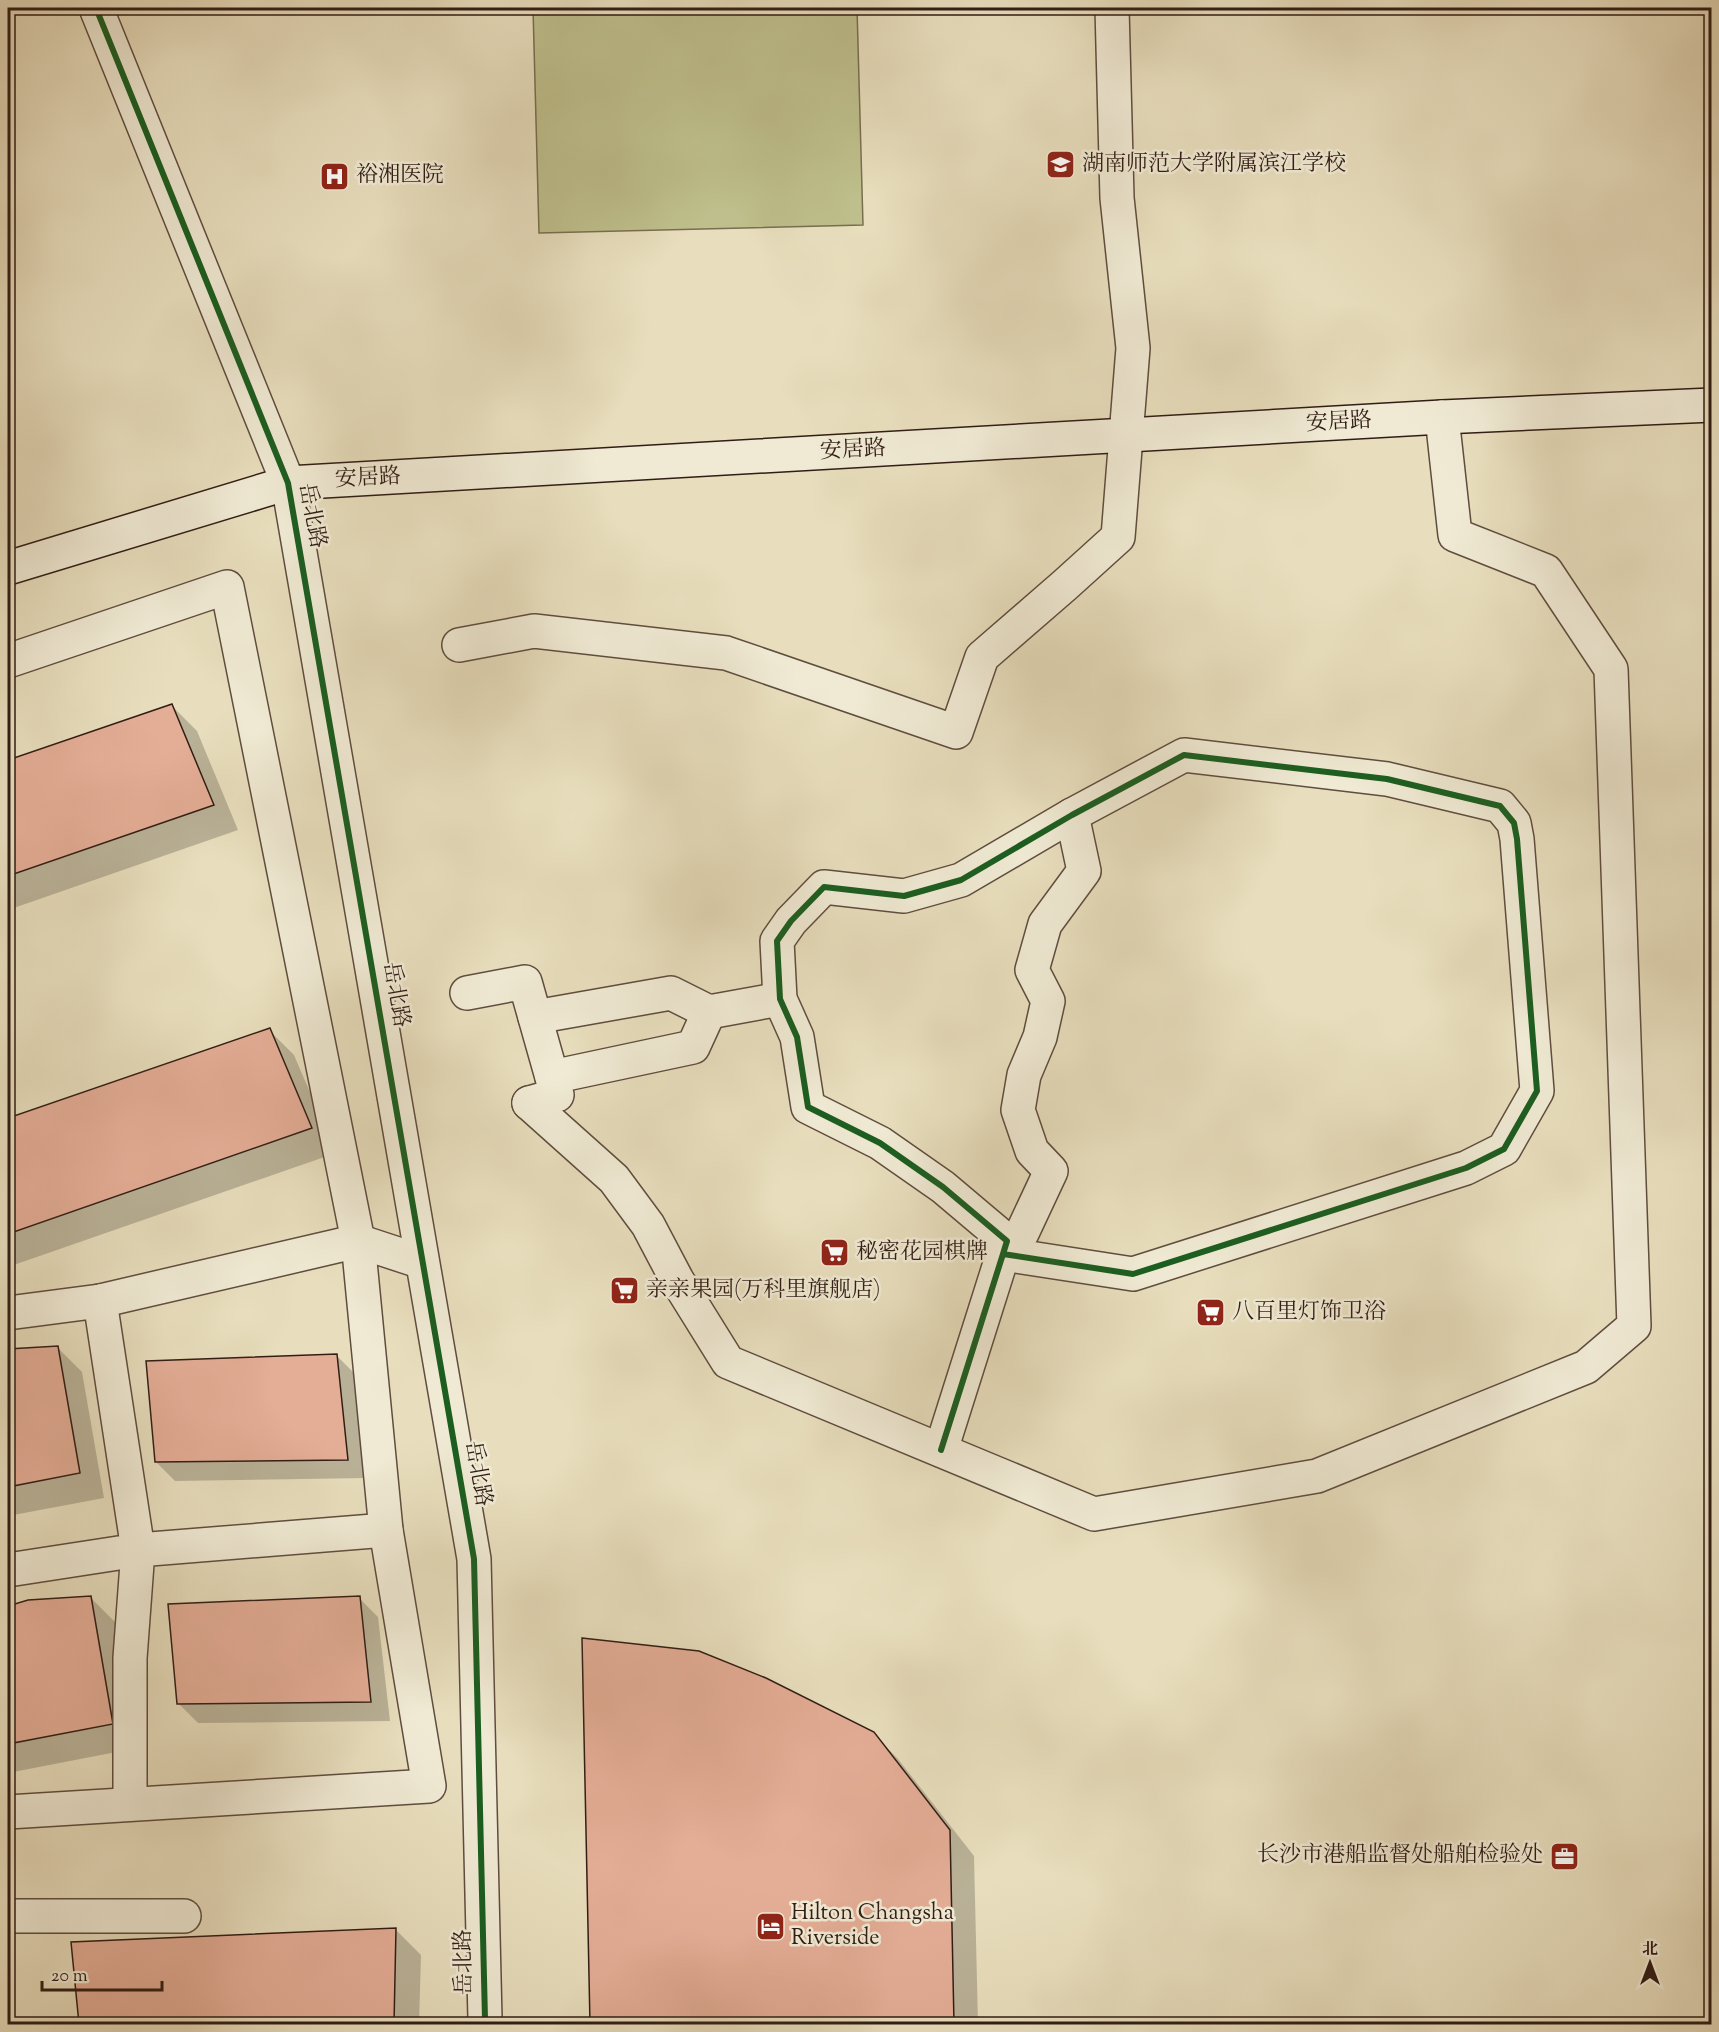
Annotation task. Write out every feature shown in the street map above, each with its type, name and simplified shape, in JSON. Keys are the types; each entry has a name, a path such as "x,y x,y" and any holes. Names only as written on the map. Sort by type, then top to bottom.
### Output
{"street":[{"name":"岳北路","path":"96,8 288,483 474,1559 485,2023"},
{"path":"459,645 534,631 726,653 956,732 982,657 1118,537 1133,348 1117,198 1112,8"},
{"name":"安居路","path":"8,568 288,483 1442,417 1712,405"},
{"path":"466,993 525,982 557,1095 529,1103 614,1179 648,1225 677,1280 728,1362 1094,1514 1317,1476 1586,1367 1634,1326 1611,669 1546,571 1455,535 1442,417"},
{"path":"8,662 227,587 358,1241 386,1530 429,1786 8,1812"},
{"path":"941,1450 1007,1241 943,1187 880,1143 808,1107 797,1037 780,999 777,941 791,921 825,887 904,896 961,880 1072,815 1184,755 1387,779 1500,806 1514,823 1517,839 1537,1091 1504,1149 1466,1168 1133,1274 1003,1254"},
{"path":"1003,1254 1022,1233 1051,1172 1032,1151 1018,1110 1024,1076 1040,1037 1048,1001 1032,970 1035,958 1045,924 1084,871 1072,815"},
{"path":"535,1017 671,993 709,1012 780,999"},
{"path":"552,1077 693,1047 709,1012"},
{"path":"8,1313 100,1301 358,1241 422,1262"},
{"path":"100,1301 138,1550 130,1658 130,1804"},
{"path":"8,1570 138,1550 386,1530"},
{"path":"8,1916 184,1916"}],"green space":[{"path":"533,8 857,8 863,225 539,233"}],"building":[{"path":"172,704 214,805 8,876 8,760"},
{"path":"270,1028 312,1128 8,1234 8,1118"},
{"path":"58,1346 80,1473 8,1487 8,1349"},
{"path":"337,1354 348,1460 155,1462 146,1361"},
{"path":"91,1596 113,1724 8,1744 8,1606 28,1600"},
{"path":"360,1596 371,1702 177,1704 168,1604"},
{"name":"Hilton Changsha Riverside","path":"582,1638 699,1651 766,1678 874,1732 950,1830 954,2024 590,2024"},
{"path":"396,1928 394,2024 79,2024 71,1942"}],"cycle path":[{"path":"96,8 288,483 474,1559 485,2019 483,2024"},
{"path":"941,1450 1007,1241 943,1187 880,1143 808,1107 797,1037 780,999 777,941 791,921 824,887 904,896 961,880 1072,815 1184,755 1387,779 1500,806 1514,823 1517,839 1537,1091 1504,1149 1466,1168 1133,1274 1003,1254"}],"place":[{"name":"湖南师范大学附属滨江学校","path":"1061,165"},
{"name":"裕湘医院","path":"335,176"},
{"name":"秘密花园棋牌","path":"835,1253"},
{"name":"亲亲果园(万科里旗舰店)","path":"625,1291"},
{"name":"八百里灯饰卫浴","path":"1211,1313"},
{"name":"长沙市港船监督处船舶检验处","path":"1564,1856"},
{"name":"Hilton Changsha Riverside","path":"770,1927"}]}
